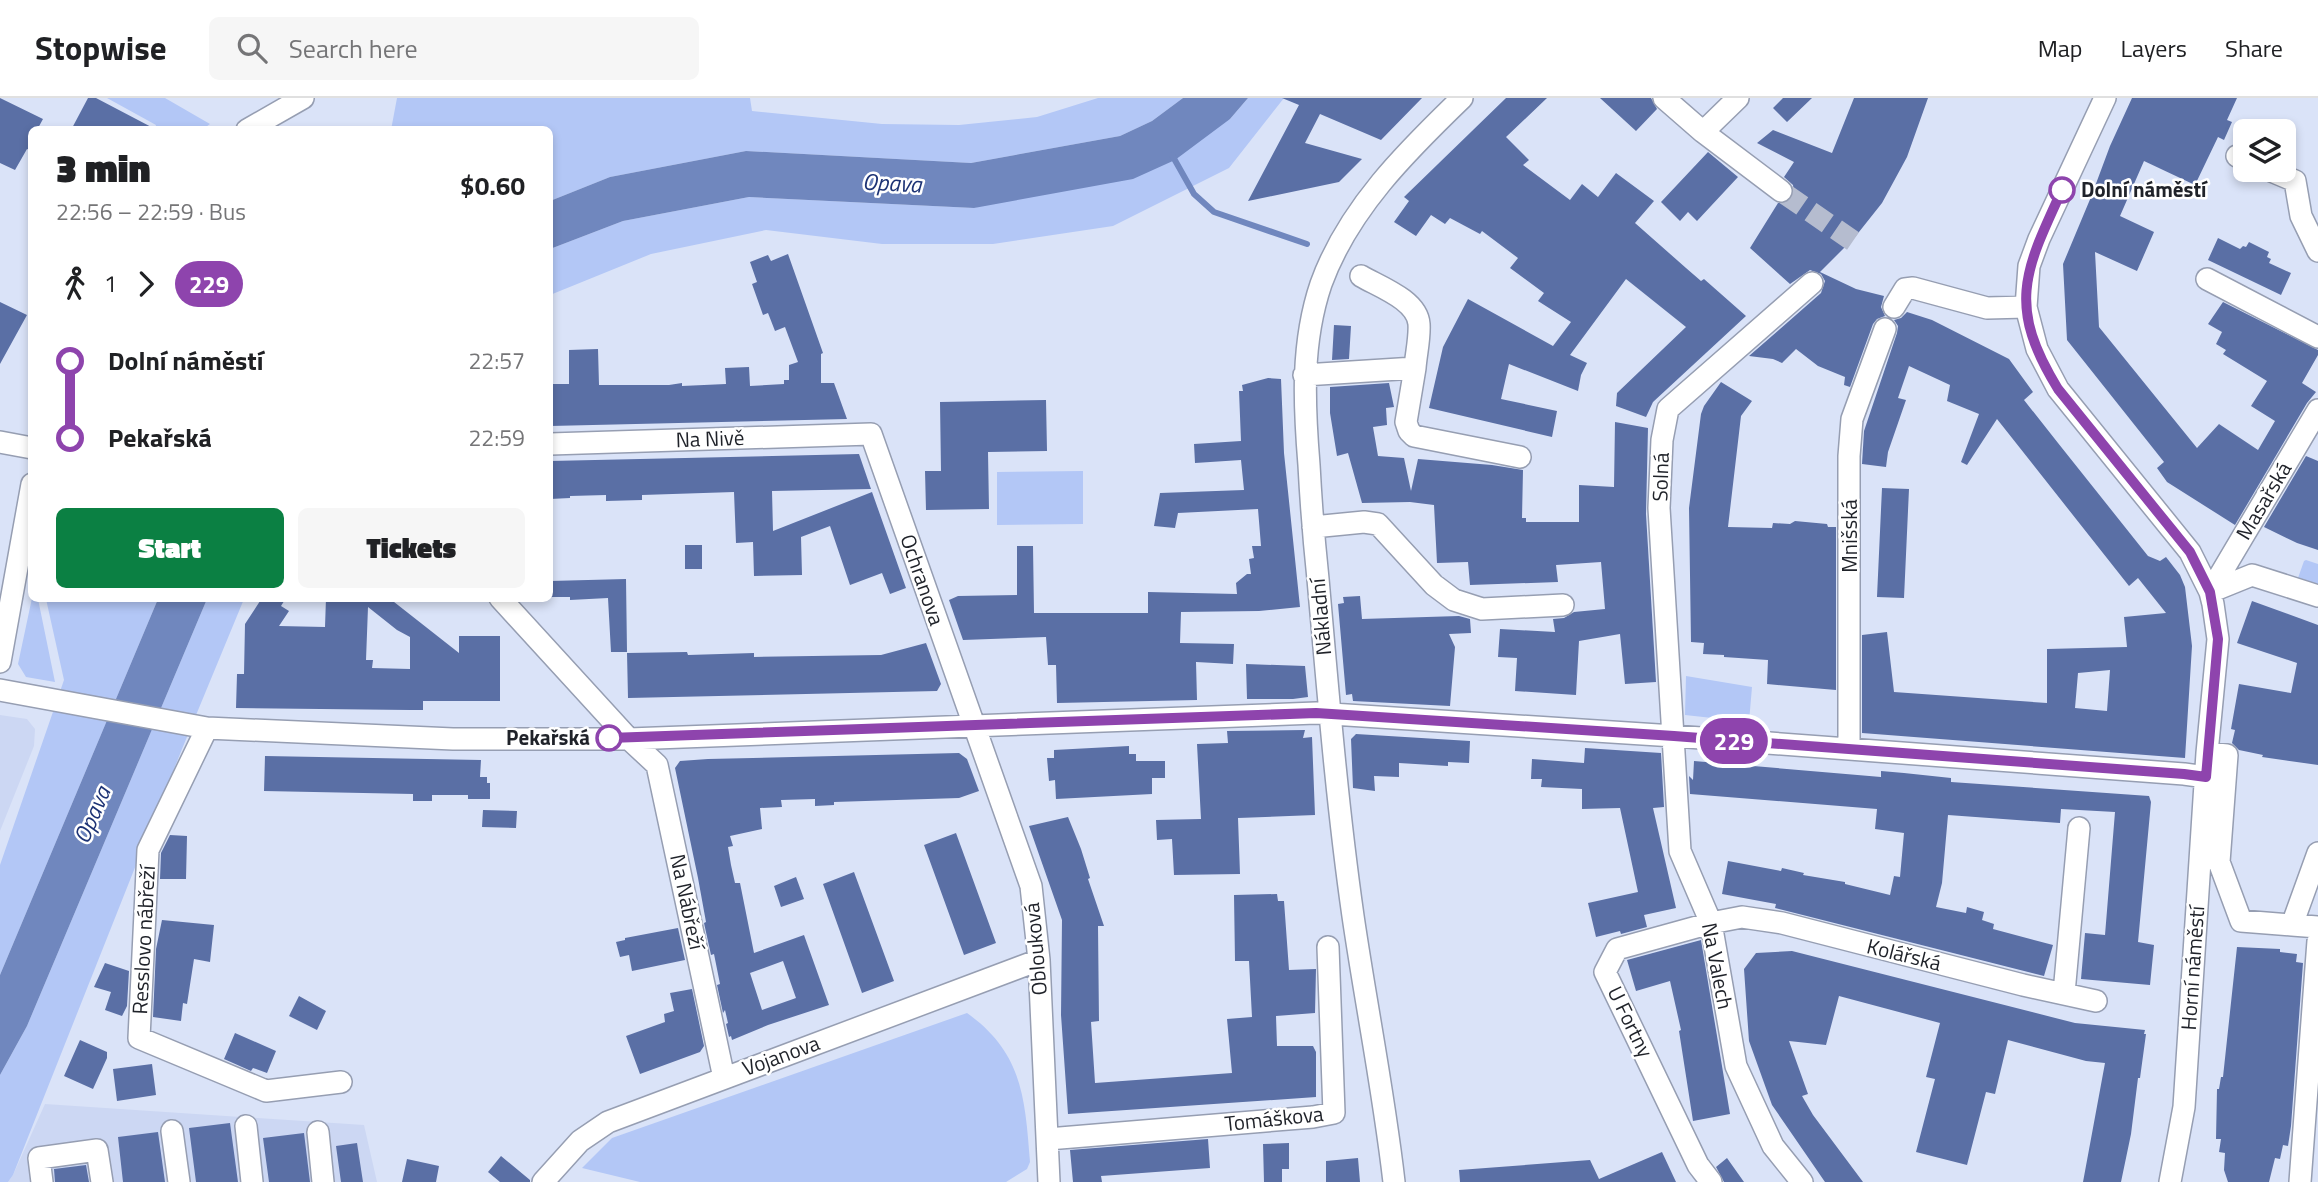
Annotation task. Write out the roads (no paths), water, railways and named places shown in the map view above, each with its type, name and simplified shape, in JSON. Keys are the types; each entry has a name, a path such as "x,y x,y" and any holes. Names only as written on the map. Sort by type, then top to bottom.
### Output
{"street":[{"name":"Nákladní","path":"1394,1182 1353,916 1330,714 1313,527 1304,375 1314,309 1322,283 1343,238 1380,184 1415,144 1462,98"},
{"path":"1664,98 1703,132 1781,191"},
{"path":"1703,132 1738,98"},
{"name":"Horní náměstí","path":"2105,98 2039,239 2029,267 2026,307 2037,349 2058,389 2185,544 2210,592 2218,639 2207,753 2184,1107 2170,1182"},
{"path":"253,126 290,100"},
{"path":"2295,182 2301,216 2318,251"},
{"path":"1361,276 1407,303 1416,312 1419,323 1406,422 1409,431 1414,436 1520,457"},
{"path":"2207,279 2318,337"},
{"name":"Solná","path":"1674,736 1659,508 1662,440 1668,409 1812,283"},
{"path":"1894,307 1905,289 1913,288 1987,308 2026,307"},
{"name":"Mnišská","path":"1849,749 1849,456 1852,419 1885,329"},
{"path":"1304,375 1415,368"},
{"name":"Masařská","path":"2210,592 2318,410"},
{"name":"Na Nivě","path":"553,444 871,434"},
{"name":"Ochranova","path":"871,434 973,725"},
{"path":"0,442 28,447"},
{"path":"0,662 28,506"},
{"path":"1313,527 1364,522 1378,524 1434,585 1454,600 1482,609 1563,605"},
{"path":"2210,592 2252,575 2318,596"},
{"name":"Na Nábřeží","path":"503,602 657,765 724,1077"},
{"path":"0,690 207,728 453,738 629,738 1330,714 1674,736 2206,777"},
{"name":"Oblouková","path":"973,725 1031,887 1039,960 1049,1182"},
{"name":"Resslovo nábřeží","path":"207,728 148,850 139,1038 266,1091 341,1082"},
{"name":"Na Valech","path":"1674,736 1680,852 1711,923 1736,1066 1773,1146 1802,1182"},
{"name":"Horní náměstí","path":"2207,753 2227,755 2219,862 2241,921 2318,928"},
{"path":"2064,993 2079,828"},
{"path":"2292,925 2318,853"},
{"name":"Kolářská","path":"1711,923 1742,917 1782,923 2096,1001"},
{"name":"U Fortny","path":"1710,1182 1698,1165 1605,972 1617,949 1711,923"},
{"path":"2300,1182 2318,941"},
{"name":"Tomáškova","path":"1048,1139 1334,1113 1328,947"},
{"name":"Vojanova","path":"543,1182 573,1147 608,1122 1039,960"},
{"path":"246,1126 252,1182"},
{"path":"172,1131 179,1182"},
{"path":"318,1132 323,1182"},
{"path":"42,1182 39,1158 97,1150 102,1182"}],"water":[{"name":"Opava","path":"1183,98 1248,98 1230,119 1175,160 1133,179 974,208 749,197 623,221 553,248 553,200 610,177 746,151 971,163 1120,136 1152,121"},
{"name":"Opava","path":"157,602 206,602 27,1026 0,1075 0,975"}],"waterway":[{"path":"1172,155 1194,194 1214,212 1307,244"}],"tunnel":[{"path":"1785,194 1853,241"}],"place":[{"name":"Dolní náměstí","path":"2062,190"},
{"name":"Pekařská","path":"609,738"}]}
